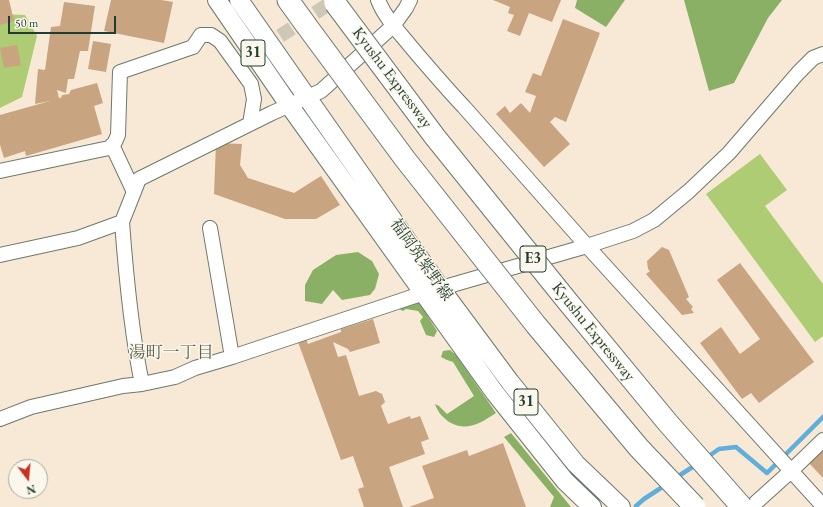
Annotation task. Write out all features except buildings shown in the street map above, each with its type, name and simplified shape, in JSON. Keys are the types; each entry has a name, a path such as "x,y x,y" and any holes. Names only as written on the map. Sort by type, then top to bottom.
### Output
{"highway":[{"name":"E3","path":"288,0 405,159 536,325 639,448 694,507"},
{"name":"Kyushu Expressway","path":"334,1 435,137 568,302 668,424 742,507"}],"main road":[{"name":"福岡筑紫野線","path":"217,0 290,105 432,291 510,382 576,464 620,507"},
{"name":"福岡筑紫野線","path":"239,0 306,98 432,291 495,393 565,481 592,507"}],"street":[{"path":"378,0 393,26 443,85 823,506"},
{"path":"142,384 128,294 122,222 139,179 321,91 393,26 410,0"},
{"path":"0,171 109,148 112,146 118,135 120,72 193,46 201,35 212,35 241,62 251,84 254,99 250,124"},
{"path":"0,419 31,407 123,386 142,384 175,377 195,368 232,358 432,291 587,246 633,231 654,220 689,191 729,153 798,73 813,58 823,54"},
{"path":"112,146 134,192"},
{"path":"0,256 78,238 122,222"},
{"path":"210,228 232,358"},
{"path":"751,507 823,440"}],"green space":[{"path":"577,0 625,0 606,27 575,8"},
{"path":"684,0 782,0 768,18 734,83 709,91"},
{"path":"0,14 25,15 37,36 22,97 0,108"},
{"path":"760,154 787,190 765,206 823,284 823,336 815,342 706,194"},
{"path":"358,252 372,261 379,274 375,289 370,295 342,300 333,290 322,304 305,301 305,285 313,270 336,255"},
{"path":"414,301 419,302 437,331 434,337 426,335 420,321 423,317 418,311 406,309 403,311 399,309"},
{"path":"450,350 456,355 496,413 475,425 457,426 451,423 446,420 435,404 447,414 474,396 453,362 441,357 443,351"},
{"path":"511,433 571,507 550,507 554,497 504,437"}],"waterway":[{"path":"706,458 719,449 736,447 767,473 823,417"},
{"path":"674,479 697,464"},
{"path":"636,506 667,484"}],"tunnel":[{"path":"245,59 335,0"}],"district":[{"name":"湯町一丁目","path":"171,353"}]}
